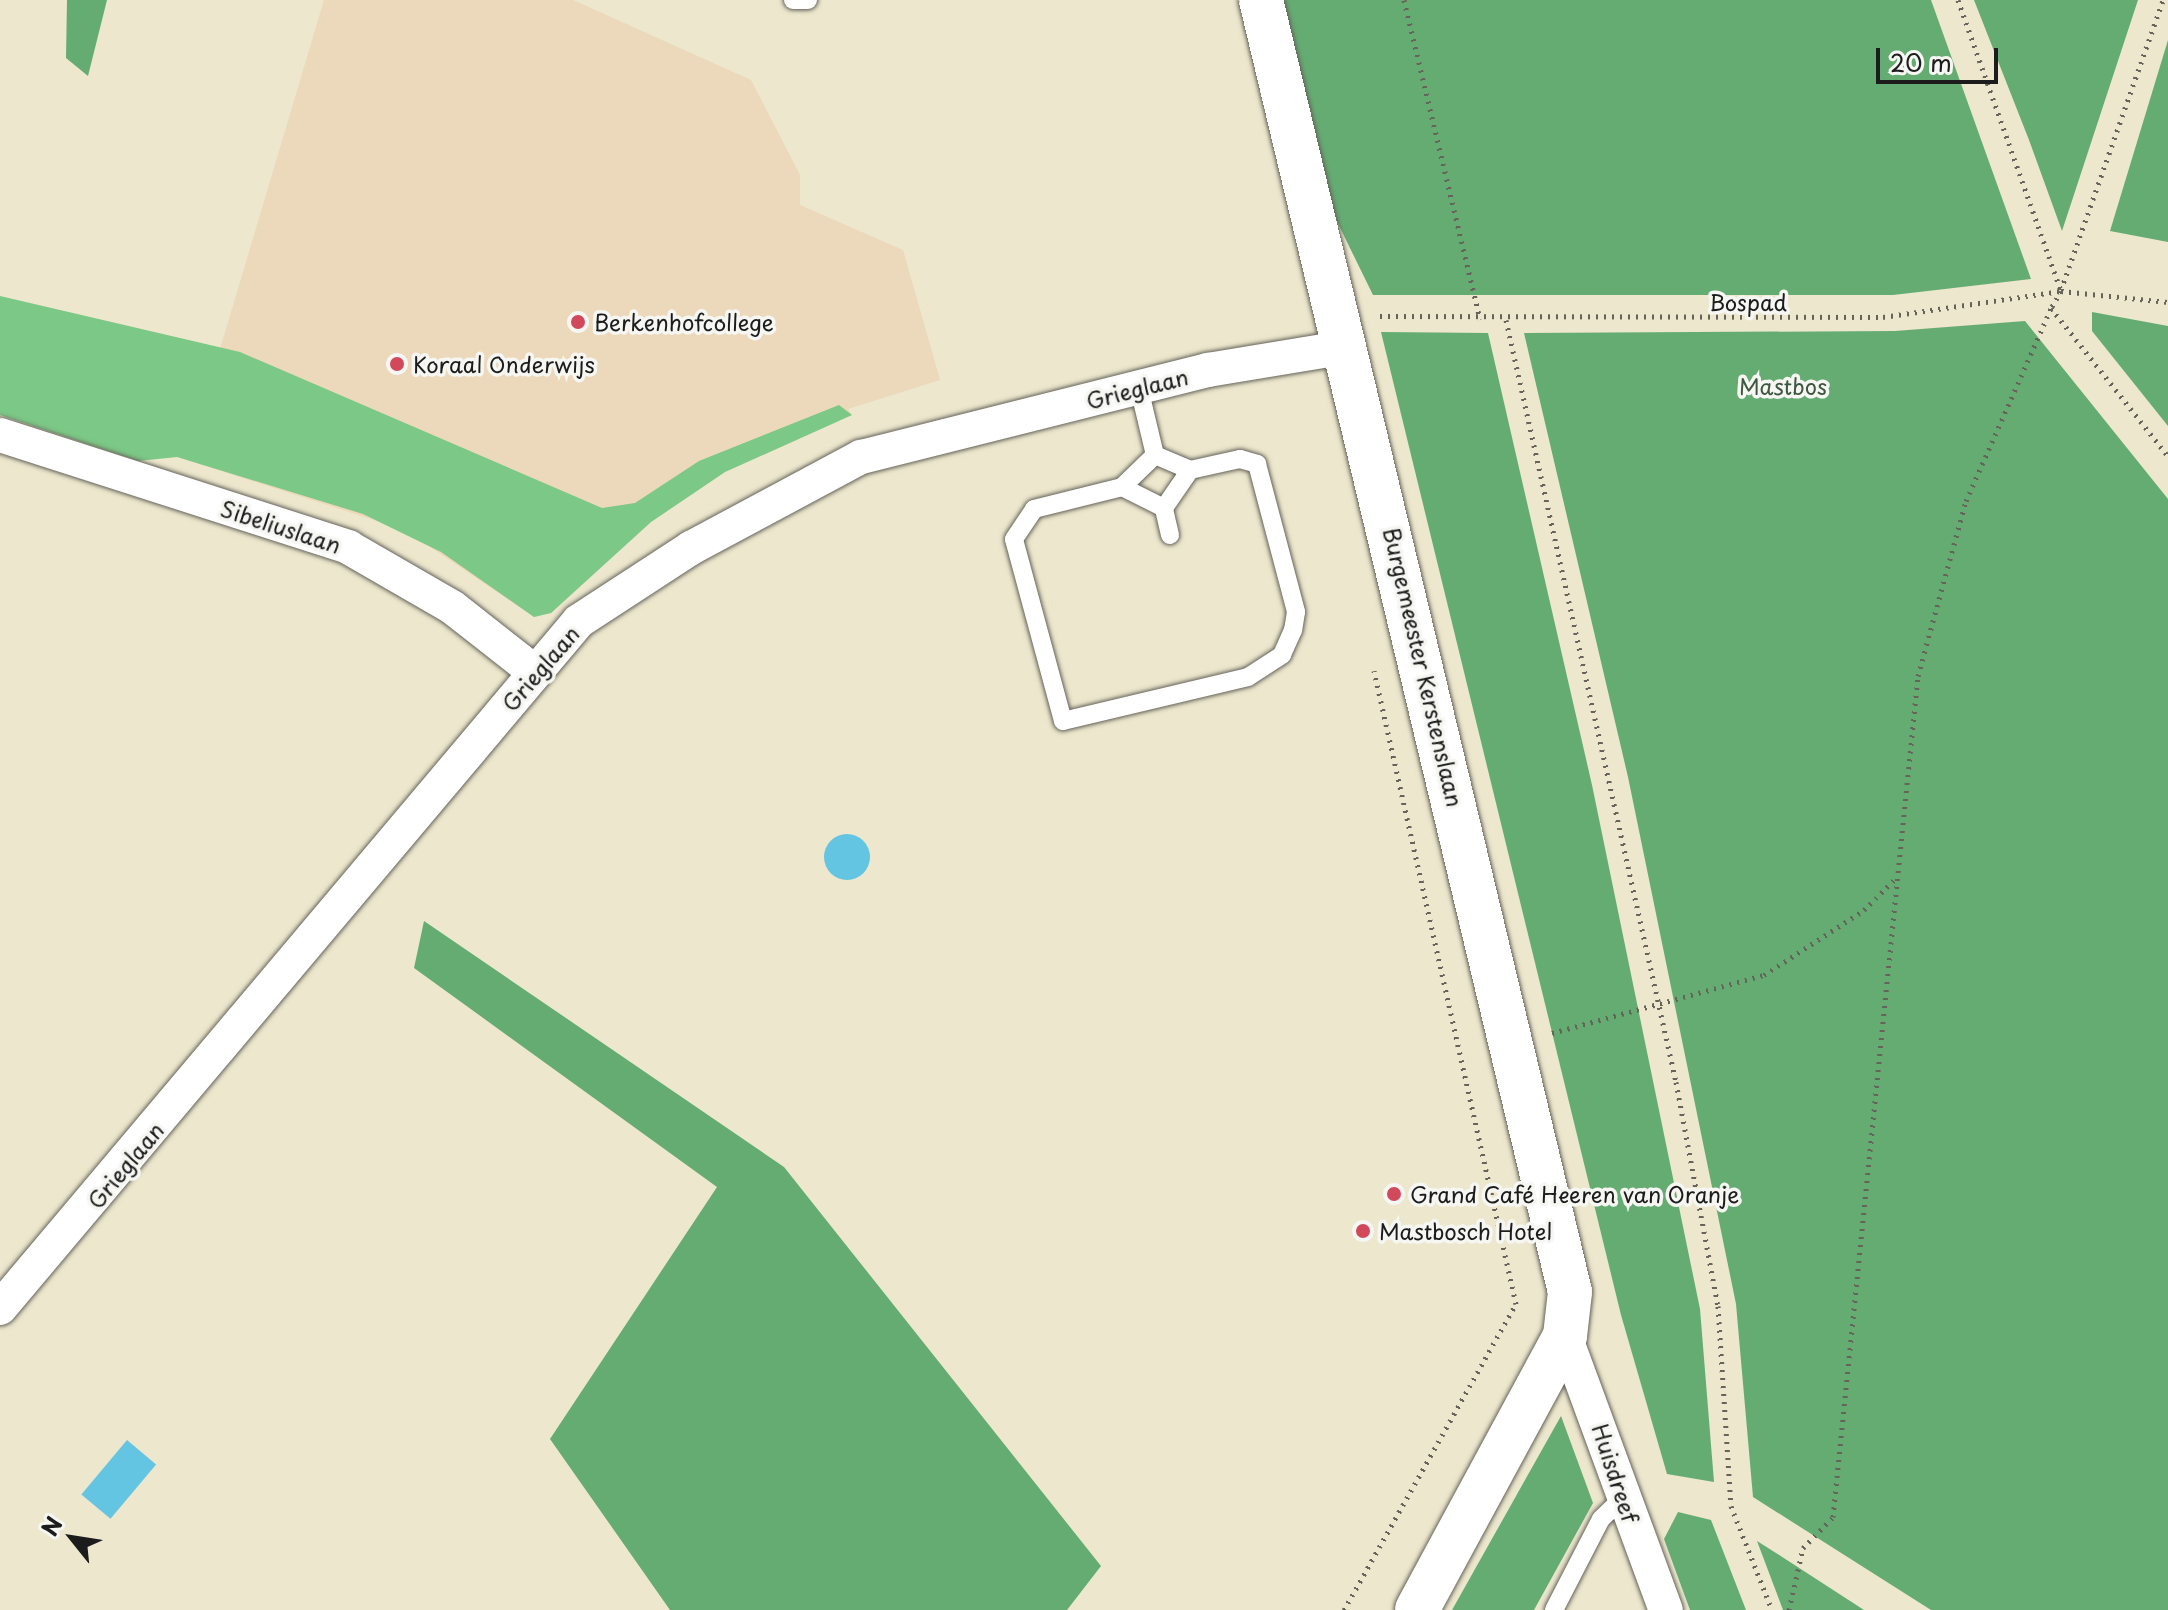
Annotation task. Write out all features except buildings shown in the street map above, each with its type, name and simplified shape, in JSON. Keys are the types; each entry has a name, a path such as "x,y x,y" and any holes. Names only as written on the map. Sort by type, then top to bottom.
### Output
{"street":[{"name":"Burgemeester Kerstenslaan","path":"1261,0 1347,347 1570,1292 1565,1336"},
{"name":"Grieglaan","path":"0,1308 579,621 678,556 861,457 1139,388 1347,347"},
{"name":"Sibeliuslaan","path":"0,435 348,547 452,607 535,672"},
{"name":"Huisdreef","path":"1565,1336 1666,1610"},
{"path":"1417,1610 1565,1336"}],"lane":[{"path":"793,0 808,0"},
{"path":"1139,388 1155,455"},
{"path":"1155,455 1190,470 1240,459 1257,464 1296,612 1282,655 1248,677 1063,721 1014,539 1034,509 1122,487 1155,455"},
{"path":"1170,535 1164,508 1190,470"},
{"path":"1122,487 1164,508"},
{"path":"1559,1607 1601,1519 1623,1498"}],"path":[{"path":"1404,0 1480,319"},
{"path":"1958,0 2061,291"},
{"path":"1789,1610 1803,1548 1833,1517 1918,676 1966,501 2061,291 2163,0"},
{"name":"Bospad","path":"1347,347 1359,316 1506,320 1883,317 2061,291 2168,302"},
{"path":"2051,308 2168,456"},
{"path":"1506,320 1660,1007 1718,1306 1731,1506 1772,1610"},
{"path":"1344,1610 1516,1304 1371,659"},
{"path":"1513,1045 1660,1007 1764,975 1864,910 1898,876"}],"shaded area":[{"name":"Berkenhofcollege","path":"324,0 573,0 751,80 800,175 800,205 903,250 940,380 848,409 852,415 725,472 651,522 551,613 534,617 405,530 187,460"}],"green space":[{"path":"67,0 107,0 88,76 66,58"},
{"path":"1278,0 1931,0 2031,279 1893,295 1373,295 1324,195"},
{"path":"1974,0 2138,0 2062,231 2029,140"},
{"path":"2168,40 2168,242 2110,231"},
{"path":"0,296 240,352 602,508 635,503 699,461 839,405 852,415 725,472 651,522 551,613 534,617 441,552 363,514 177,457 138,461 0,415"},
{"path":"2092,312 2168,326 2168,426 2092,331"},
{"name":"Mastbos","path":"2025,321 2168,499 2168,1610 1931,1610 1753,1497 1736,1304 1628,777 1524,333 1895,331"},
{"path":"1381,332 1488,333 1592,785 1700,1309 1714,1482 1667,1474 1621,1315"},
{"path":"424,921 784,1167 1101,1566 1067,1610 670,1610 550,1439 717,1187 414,968"},
{"path":"1561,1416 1593,1503 1534,1610 1452,1610"},
{"path":"1678,1512 1711,1520 1746,1610 1690,1610 1664,1539"},
{"path":"1757,1541 1776,1553 1864,1610 1783,1610"}],"water":[{"path":"847,834 864,840 870,857 864,874 847,880 830,874 824,857 830,840"},
{"path":"127,1440 156,1464 110,1519 81,1494"}],"place":[{"name":"Berkenhofcollege","path":"578,322"},
{"name":"Koraal Onderwijs","path":"397,364"},
{"name":"Grand Café Heeren van Oranje","path":"1394,1194"},
{"name":"Mastbosch Hotel","path":"1363,1231"}]}
